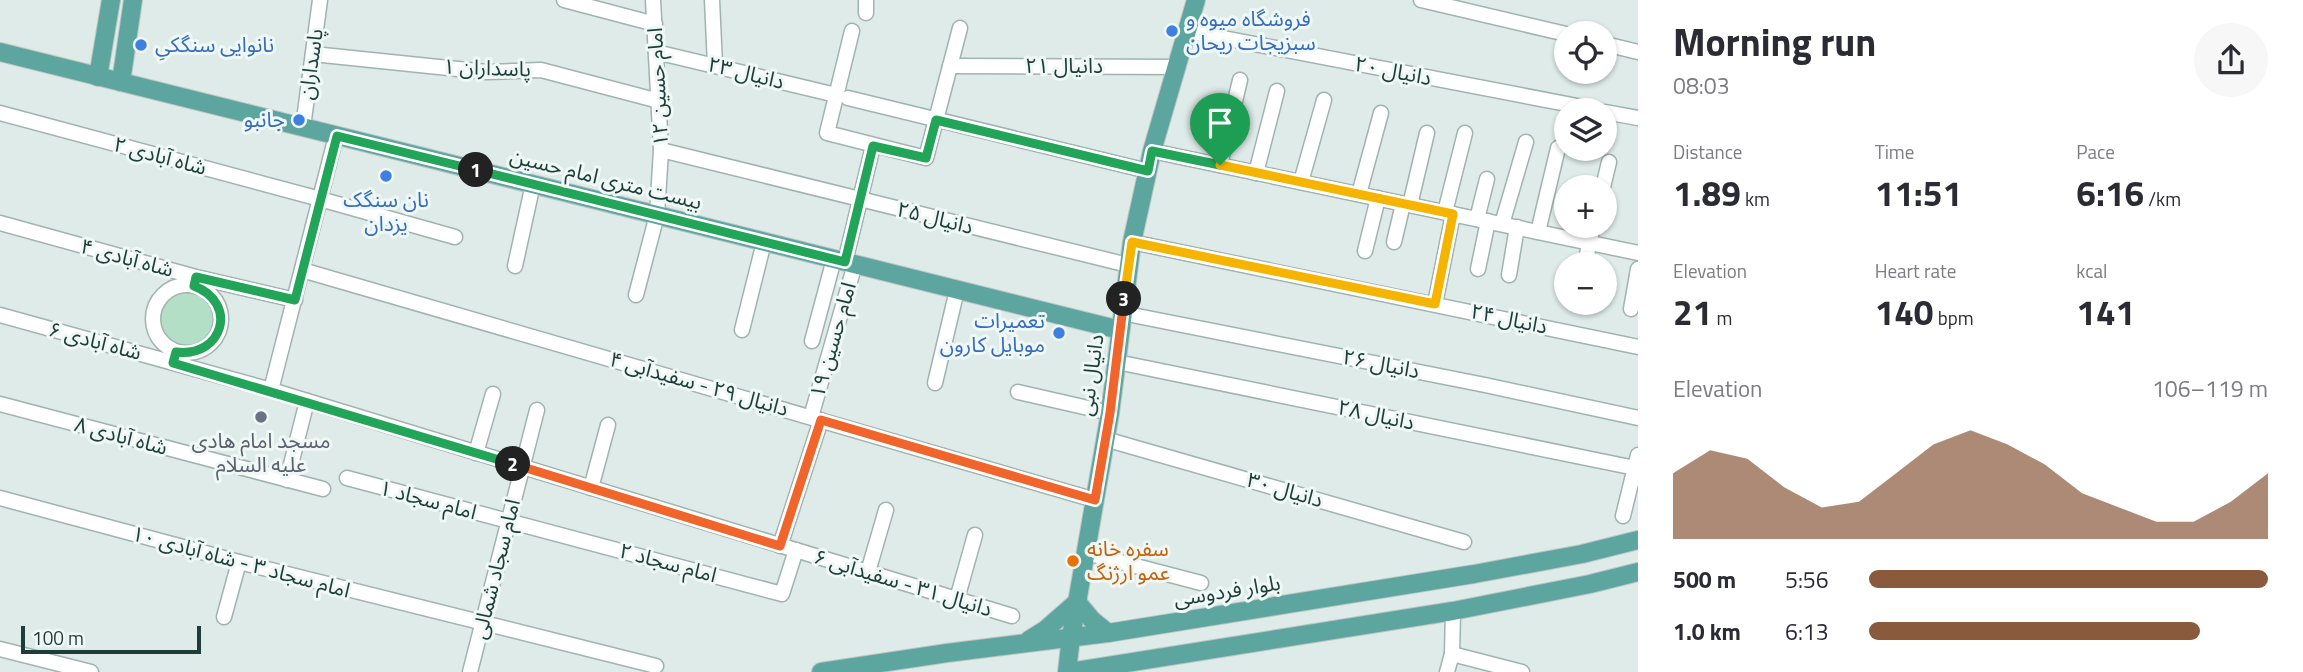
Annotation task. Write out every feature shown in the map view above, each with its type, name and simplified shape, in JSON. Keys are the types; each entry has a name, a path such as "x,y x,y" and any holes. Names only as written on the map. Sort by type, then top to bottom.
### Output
{"main road":[{"path":"98,77 111,0"},
{"path":"121,82 133,0"},
{"name":"دانیال نبی","path":"1069,672 1071,637 1110,413 1132,242 1152,151 1188,31 1193,1"},
{"name":"بیست متری امام حسین","path":"0,52 957,290 1121,322"},
{"name":"بلوار فردوسی","path":"821,672 912,665 1025,643 1108,633 1474,574 1582,554 1638,540"},
{"path":"1069,672 1105,669 1453,611 1638,572"},
{"path":"1025,643 1045,630 1077,602 1092,620 1108,633"}],"street":[{"name":"پاسداران","path":"303,127 320,0"},
{"path":"564,0 654,24"},
{"name":"امام حسین ۱۲","path":"636,295 657,215 661,150 653,0"},
{"path":"712,0 715,65"},
{"path":"1421,0 1554,31"},
{"path":"852,31 842,96 827,133 926,158 960,28"},
{"name":"دانیال ۲۰","path":"1188,31 1554,102"},
{"path":"1617,47 1638,52"},
{"name":"دانیال ۲۳","path":"656,52 1148,171"},
{"name":"پاسداران ۱","path":"313,54 487,72 541,70 659,101"},
{"name":"دانیال ۲۱","path":"950,66 1178,67"},
{"path":"1220,165 1240,80"},
{"path":"1256,173 1278,91"},
{"path":"1301,182 1324,100"},
{"name":"شاه آبادی ۲","path":"0,113 455,237"},
{"path":"1359,194 1381,113"},
{"path":"1617,114 1638,118"},
{"path":"1394,242 1427,133"},
{"path":"1435,304 1465,133"},
{"path":"271,390 337,136"},
{"path":"1478,269 1489,222 1526,142"},
{"path":"813,341 845,262 873,146"},
{"name":"دانیال ۲۵","path":"661,150 1128,265"},
{"path":"1152,151 1638,253"},
{"path":"1538,232 1555,161"},
{"path":"1606,175 1609,162"},
{"path":"1487,179 1489,222"},
{"path":"515,266 533,184"},
{"path":"1365,251 1378,198"},
{"name":"شاه آبادی ۴","path":"0,223 195,281 295,300"},
{"path":"1508,275 1517,227"},
{"path":"1587,252 1590,238"},
{"path":"742,330 764,242"},
{"name":"دانیال ۲۴","path":"1132,242 1638,347"},
{"name":"امام حسین ۱۹","path":"780,546 816,418 845,262"},
{"path":"1631,309 1638,269"},
{"name":"دانیال ۲۹ - سفیدآبی ۴","path":"302,270 1095,500"},
{"path":"195,281 213,297 218,306 220,327 217,337 210,345 201,351 174,358 157,336 153,326 156,304 172,289 195,281"},
{"path":"935,383 957,290"},
{"name":"شاه آبادی ۶","path":"0,315 174,358 271,390"},
{"name":"دانیال ۲۶","path":"1121,322 1485,385 1638,418"},
{"name":"دانیال ۲۸","path":"1117,362 1636,462"},
{"name":"دانیال ۳۱ - سفیدآبی ۶","path":"271,390 1012,616"},
{"path":"1018,392 1110,413"},
{"path":"475,453 493,394"},
{"path":"287,480 307,401"},
{"name":"شاه آبادی ۸","path":"0,404 323,489"},
{"name":"امام سجاد شمالی","path":"470,672 537,410"},
{"path":"591,488 608,425"},
{"name":"دانیال ۳۰","path":"1105,439 1464,542"},
{"path":"1623,516 1636,462"},
{"name":"امام سجاد ۱","path":"347,478 509,521"},
{"name":"امام سجاد ۳ - شاه آبادی ۱۰","path":"0,498 482,625 656,666"},
{"path":"868,572 886,510"},
{"name":"امام سجاد ۲","path":"509,521 782,594 796,550"},
{"path":"957,599 975,535"},
{"path":"1086,553 1201,583"},
{"path":"224,617 239,562"},
{"path":"1447,672 1451,654 1453,611"},
{"path":"0,649 92,672"},
{"path":"1451,654 1522,672"}],"green space":[{"path":"180,290 192,290 207,298 215,313 215,325 207,340 192,348 180,348 165,340 157,325 157,313 165,298"}],"place":[{"name":"فروشگاه میوه و سبزیجات ریحان","path":"1172,31"},
{"name":"نانوایی سنگکیِ","path":"141,45"},
{"name":"جانبو","path":"299,120"},
{"name":"نان سنگک یزدان","path":"386,176"},
{"name":"تعمیرات موبایل کارون","path":"1059,333"},
{"name":"مسجد امام هادی علیه السلام","path":"261,417"},
{"name":"سفره خانه عمو ارژنگ","path":"1073,561"}],"route":[{"path":"936,120 1148,171 1152,151 1220,165 1453,214 1435,304 1132,242 1110,413 1095,500 821,420 780,546 307,401 173,363 176,352 201,351 210,345 217,337 220,327 218,306 213,297 194,286 196,277 295,300 337,136 845,262 873,146 926,158 936,120"}]}
